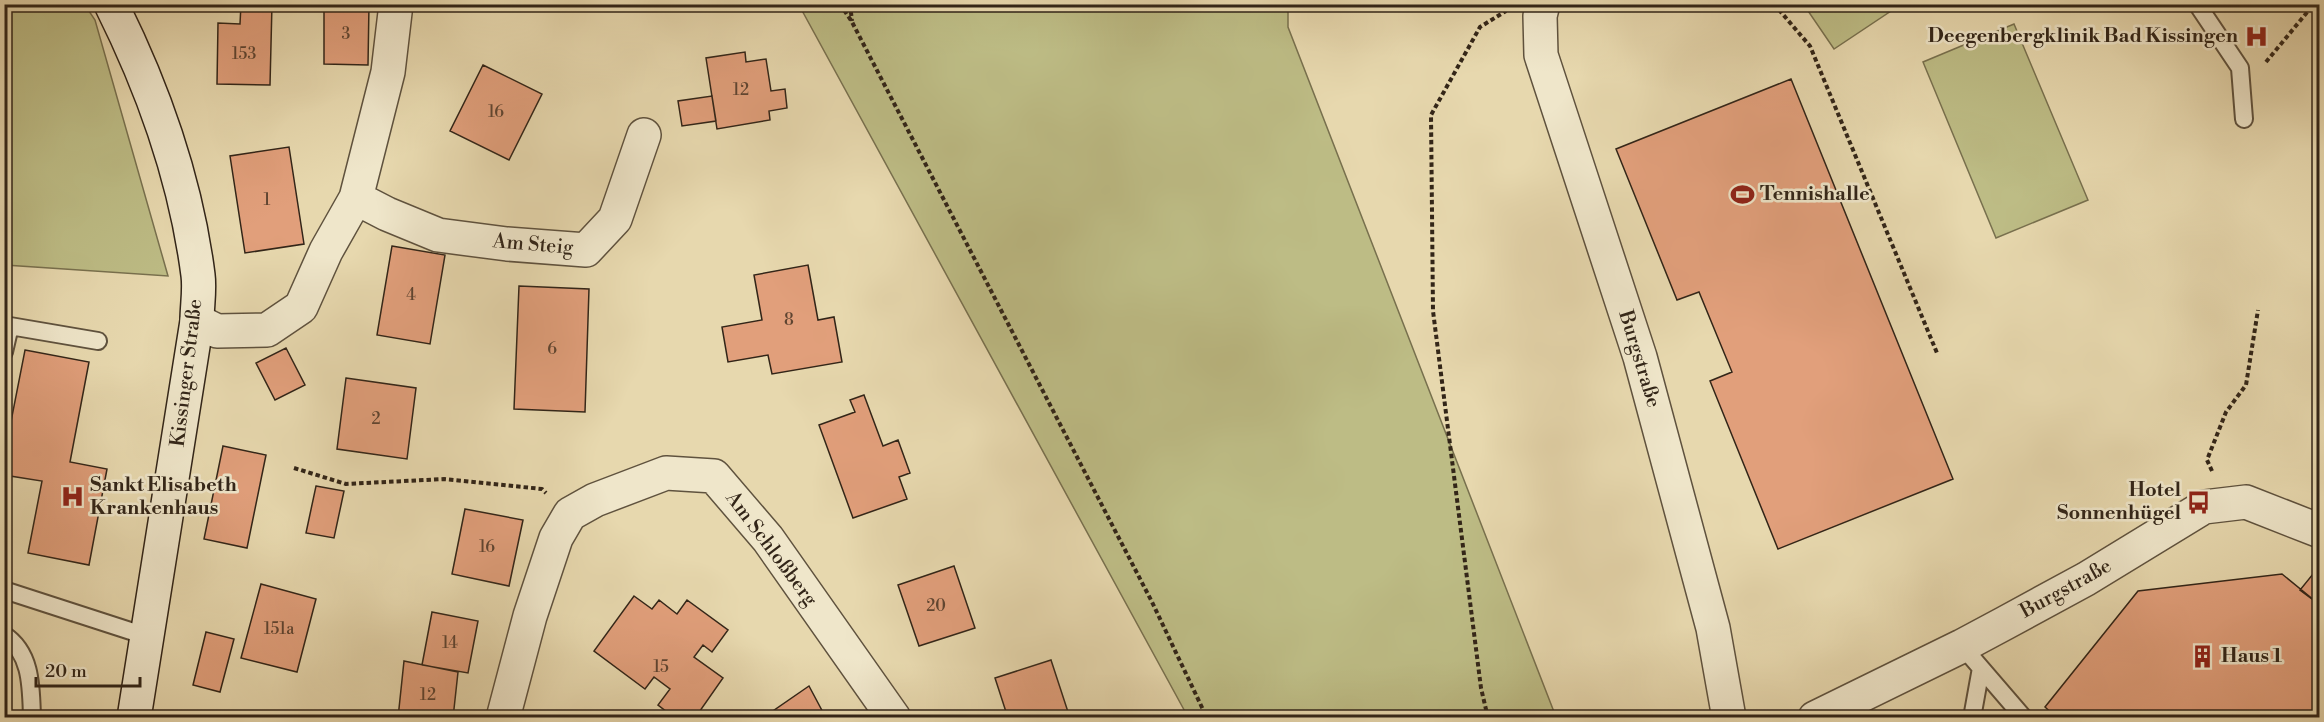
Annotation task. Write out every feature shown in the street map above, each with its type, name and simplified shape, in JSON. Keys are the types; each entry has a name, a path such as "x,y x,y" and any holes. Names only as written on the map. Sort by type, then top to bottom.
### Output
{"street":[{"name":"Kissinger Straße","path":"111,4 158,111 185,206 198,277 197,321 134,717"},
{"path":"197,321 217,330 267,330 301,308 326,251 356,198 388,72 396,4"},
{"name":"Burgstraße","path":"1543,4 1540,16 1541,55 1640,357 1713,628 1729,717"},
{"name":"Am Steig","path":"356,198 387,214 438,235 507,244 586,250 615,219 644,135"},
{"name":"Am Schloßberg","path":"503,717 534,605 556,538 570,514 595,500 666,473 714,476 768,540 894,717"},
{"name":"Burgstraße","path":"1815,717 1971,657 2086,579 2204,507 2246,502 2319,531"}],"lane":[{"path":"2197,4 2240,68 2244,119"},
{"path":"4,352 10,326 98,341"},
{"path":"4,591 148,637"},
{"path":"4,635 10,639 22,656 27,668 31,686 32,717"},
{"path":"1971,657 1972,717"},
{"path":"1971,657 2024,717"}],"path":[{"path":"840,4 852,22 1152,602 1207,717"},
{"path":"850,4 852,22"},
{"path":"1774,4 1810,46 1936,353"},
{"path":"2265,63 2314,4"},
{"path":"1488,717 1481,688 1434,311 1431,115 1480,27 1508,10"},
{"path":"2224,504 2207,460 2226,412 2246,385 2258,310"},
{"path":"294,468 346,484 444,479 542,489"}],"shaded area":[{"path":"4,5 85,5 95,20 168,276 5,265"},
{"path":"799,5 1288,5 1288,27 1556,717 1188,717"},
{"path":"1804,5 1900,5 1834,49"},
{"path":"2014,24 2088,200 1996,238 1923,62"}],"building":[{"path":"241,4 272,4 270,85 217,84 218,23 240,24"},
{"path":"324,4 369,4 368,65 324,64"},
{"path":"745,52 746,62 766,59 771,91 785,89 787,108 769,111 770,120 717,129 706,58"},
{"path":"483,65 542,94 509,160 450,131"},
{"path":"1791,79 1953,479 1778,549 1710,381 1732,372 1699,292 1677,300 1616,149"},
{"path":"712,96 716,121 682,126 678,101"},
{"path":"289,147 304,244 245,253 230,156"},
{"path":"392,246 445,255 430,344 377,335"},
{"path":"808,265 818,320 834,317 842,362 772,374 768,355 728,362 722,327 762,320 754,275"},
{"path":"519,286 589,289 585,412 514,409"},
{"path":"286,348 305,385 275,400 256,363"},
{"path":"25,350 89,362 70,462 107,469 89,565 28,553 42,481 4,475 4,457"},
{"path":"346,378 416,388 407,459 337,449"},
{"path":"864,395 883,446 898,440 910,473 899,477 907,499 853,518 819,425 855,412 850,400"},
{"path":"223,446 266,455 247,548 204,539"},
{"path":"316,486 344,491 334,538 306,533"},
{"path":"465,509 523,520 509,586 452,574"},
{"path":"954,566 975,628 919,646 898,585"},
{"path":"2317,569 2320,572 2320,605 2300,590"},
{"name":"Haus 1","path":"2282,574 2320,605 2320,718 2057,718 2045,707 2138,591"},
{"path":"261,584 316,599 297,672 241,658"},
{"path":"634,596 652,609 659,600 677,614 687,600 728,630 712,652 703,645 694,657 723,678 695,718 675,718 658,705 670,689 654,677 645,689 594,651"},
{"path":"432,612 478,621 468,673 422,665"},
{"path":"206,632 234,639 220,692 193,685"},
{"path":"1051,660 1070,718 1008,718 995,678"},
{"path":"404,661 458,672 453,718 398,718"},
{"path":"809,686 826,718 773,718 770,713"}],"place":[{"name":"Deegenbergklinik Bad Kissingen","path":"2256,36"},
{"name":"Tennishalle","path":"1742,194"},
{"name":"Sankt Elisabeth Krankenhaus","path":"72,497"},
{"name":"Hotel Sonnenhügel","path":"2199,502"},
{"name":"Haus 1","path":"2203,656"}]}
